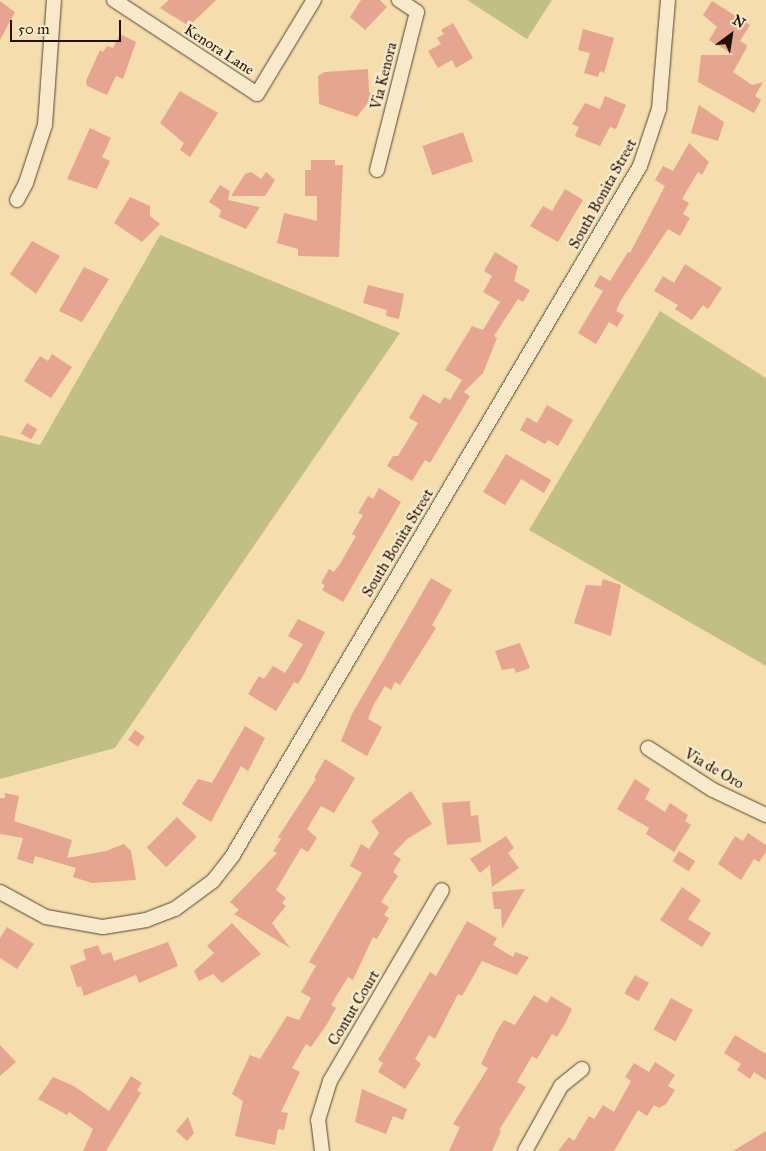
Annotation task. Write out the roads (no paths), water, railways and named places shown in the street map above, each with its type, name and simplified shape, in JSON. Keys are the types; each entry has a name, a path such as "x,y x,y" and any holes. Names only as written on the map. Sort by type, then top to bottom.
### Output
{"street":[{"path":"16,200 26,183 45,125 54,0"},
{"name":"Kenora Lane","path":"114,0 257,94 314,0"},
{"name":"Via Kenora","path":"377,170 417,12 399,0"},
{"name":"South Bonita Street","path":"0,892 46,917 103,927 146,920 174,909 213,881 223,868 640,166 659,109 668,0"},
{"name":"Via de Oro","path":"648,748 713,790 766,815"},
{"name":"Contut Court","path":"322,1151 318,1120 330,1081 442,890"},
{"path":"525,1151 561,1086 582,1069"}]}
